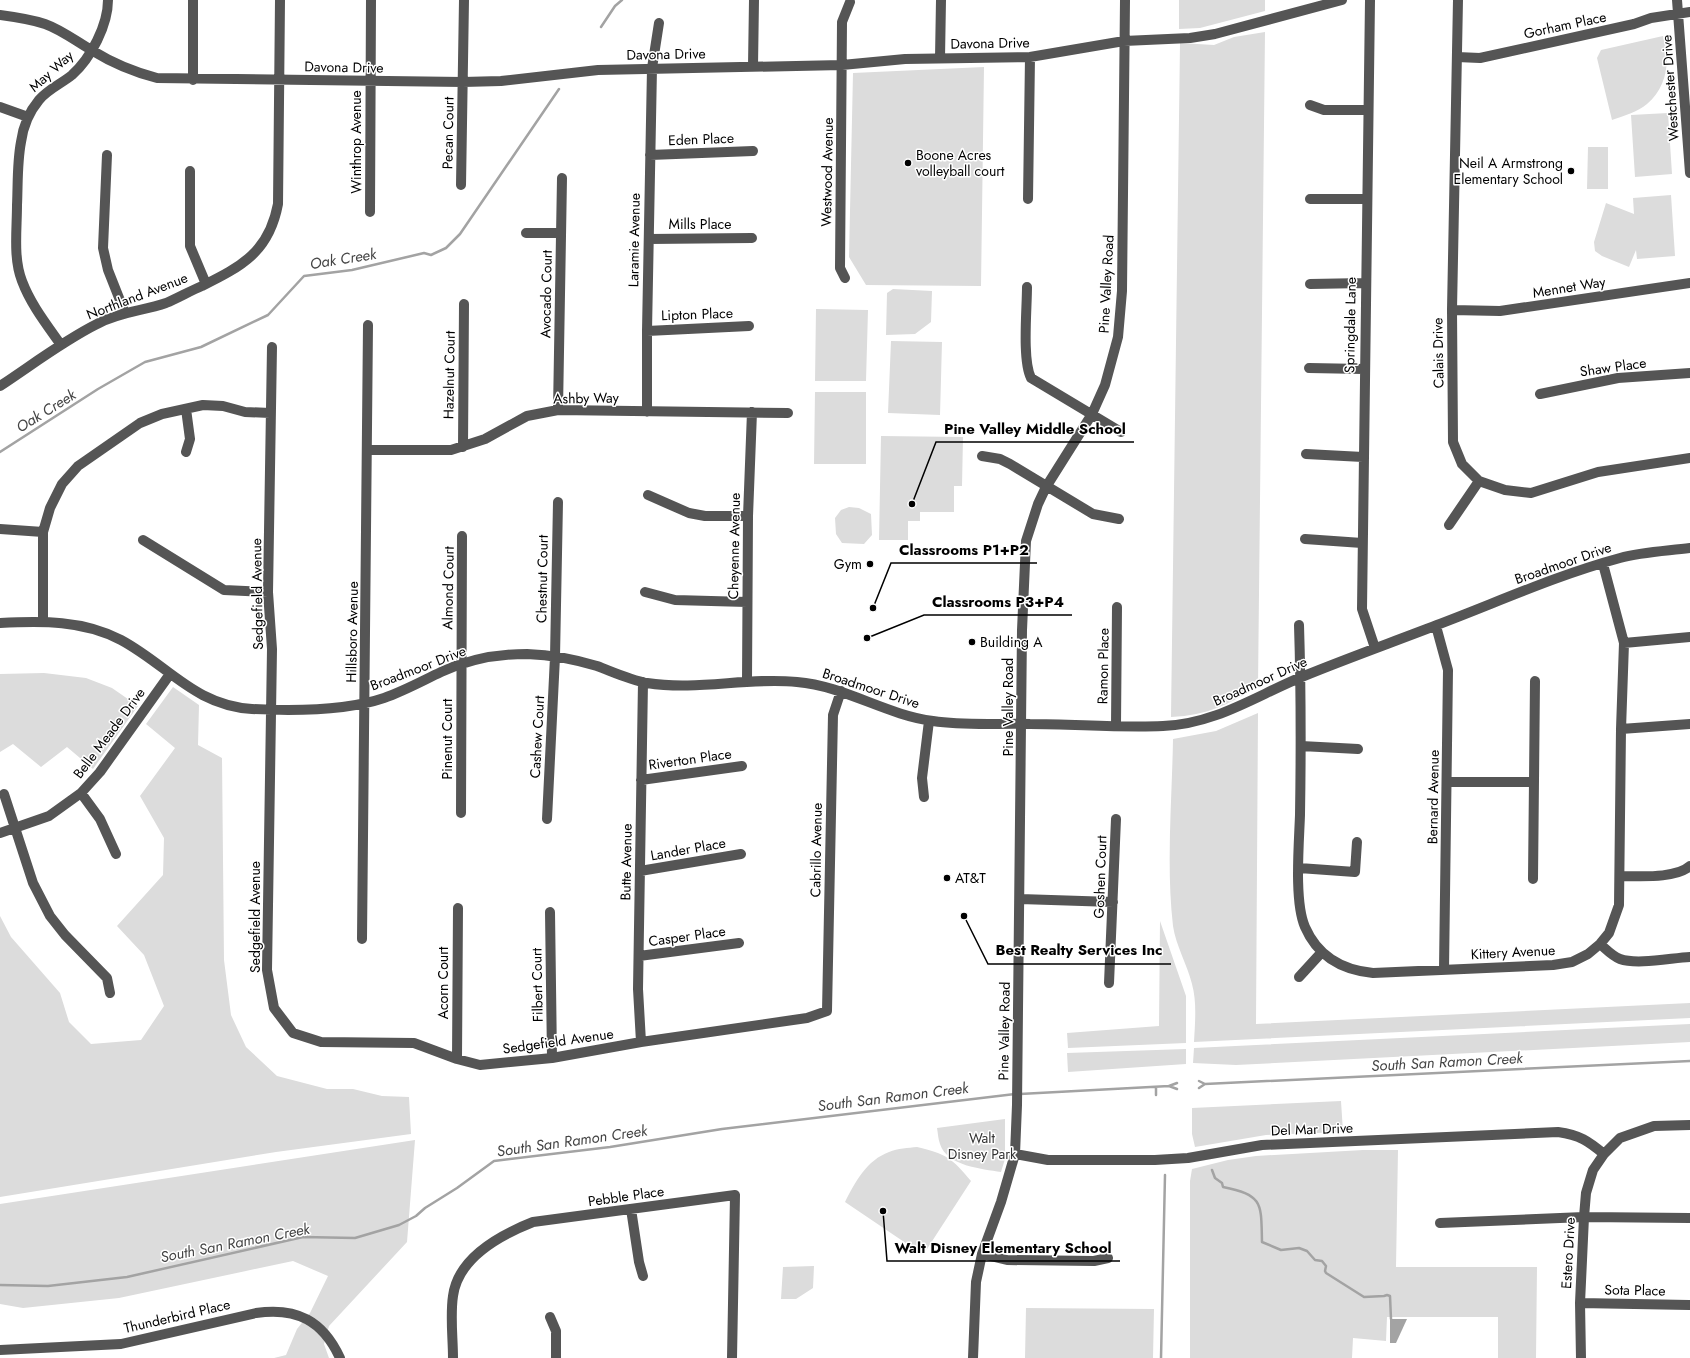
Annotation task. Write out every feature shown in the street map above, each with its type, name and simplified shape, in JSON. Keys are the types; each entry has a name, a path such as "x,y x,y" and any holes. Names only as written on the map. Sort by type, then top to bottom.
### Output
{"street":[{"name":"May Way","path":"61,345 31,301 21,279 16,254 18,173 21,141 28,117 38,101 48,90 72,75 83,63 106,20 108,0"},
{"path":"193,0 193,80"},
{"name":"Northland Avenue","path":"0,386 97,323 125,313 166,303 232,271 253,256 268,237 275,219 278,204 280,0"},
{"name":"Winthrop Avenue","path":"370,212 371,0"},
{"name":"Pecan Court","path":"461,185 464,0"},
{"path":"753,66 754,0"},
{"path":"940,0 940,58"},
{"name":"Pine Valley Road","path":"973,1358 976,1282 982,1254 1001,1202 1015,1154 1018,1088 1022,630 1026,541 1038,504 1046,487 1092,414 1105,385 1118,337 1122,291 1125,0"},
{"name":"Davona Drive","path":"0,15 18,17 46,24 67,34 91,50 132,72 157,78 193,80 463,82 501,81 598,70 842,65 905,59 996,59 1030,57 1124,41 1190,38 1215,34 1342,0"},
{"name":"Springdale Lane","path":"1370,0 1366,199 1362,609 1375,648"},
{"name":"Calais Drive","path":"1458,0 1452,310 1453,442 1462,464 1479,481 1505,490 1531,493 1598,472 1690,458"},
{"name":"Westchester Drive","path":"1677,0 1688,102 1690,173"},
{"name":"Westwood Avenue","path":"845,278 840,268 842,22 850,2"},
{"name":"Gorham Place","path":"1457,57 1480,58 1634,24 1651,18 1690,12"},
{"name":"Laramie Avenue","path":"648,412 647,331 652,68 659,23"},
{"path":"1028,199 1030,57"},
{"path":"1310,105 1324,110 1368,110"},
{"path":"0,107 28,117"},
{"name":"Eden Place","path":"650,155 753,151"},
{"path":"107,155 102,248 108,270 125,313"},
{"path":"190,171 190,246 206,284"},
{"name":"Avocado Court","path":"558,410 562,178"},
{"path":"1310,199 1366,199"},
{"path":"526,233 561,233"},
{"name":"Mills Place","path":"649,239 752,238"},
{"path":"1310,284 1365,283"},
{"name":"Mennet Way","path":"1452,310 1500,311 1690,283"},
{"path":"1027,287 1026,359 1028,372 1031,378 1121,432"},
{"name":"Hazelnut Court","path":"463,447 464,304"},
{"name":"Hillsboro Avenue","path":"362,939 368,450 368,325"},
{"name":"Lipton Place","path":"647,331 749,326"},
{"name":"Sedgefield Avenue","path":"272,347 268,592 272,649 267,970 274,1008 293,1033 321,1042 414,1043 457,1059 480,1065 552,1058 641,1042 807,1018 827,1011"},
{"path":"1309,368 1364,369"},
{"name":"Shaw Place","path":"1540,394 1618,378 1690,373"},
{"path":"43,621 43,532 50,508 62,484 78,466 140,423 162,414 203,405 223,406 245,412 270,413"},
{"path":"186,409 190,439 186,452"},
{"name":"Ashby Way","path":"368,450 451,450 485,439 527,416 558,410 788,413"},
{"name":"Cheyenne Avenue","path":"747,681 748,516 752,412"},
{"path":"1306,454 1364,457"},
{"path":"982,456 1000,459 1010,464 1093,514 1119,519"},
{"path":"1449,525 1479,481"},
{"path":"648,495 689,513 705,516 748,516"},
{"name":"Chestnut Court","path":"555,657 558,502"},
{"path":"0,530 43,532"},
{"name":"Almond Court","path":"461,664 462,536"},
{"path":"1305,539 1362,543"},
{"path":"143,540 224,590 268,592"},
{"name":"Broadmoor Drive","path":"0,623 43,621 84,626 109,634 149,657 197,693 216,702 250,709 320,708 365,703 394,694 461,664 500,656 520,654 555,657 595,666 643,682 692,687 747,681 799,682 822,685 896,712 929,721 974,725 1022,723 1167,726 1196,722 1228,713 1301,677 1562,576 1623,557 1690,548"},
{"name":"Kittery Avenue","path":"1299,625 1301,677 1300,911 1307,931 1321,953 1337,964 1356,971 1373,973 1559,964 1572,962 1588,954 1600,944 1609,933 1619,905 1621,729 1624,643 1603,564"},
{"path":"645,592 675,600 747,602"},
{"name":"Ramon Place","path":"1116,725 1117,606"},
{"name":"Bernard Avenue","path":"1436,626 1448,670 1444,970"},
{"path":"1624,643 1690,637"},
{"name":"Cashew Court","path":"547,819 555,657"},
{"name":"Pinenut Court","path":"461,664 461,813"},
{"name":"Belle Meade Drive","path":"0,833 16,829 49,816 81,793 100,772 170,674"},
{"path":"1533,879 1535,681"},
{"name":"Butte Avenue","path":"641,1042 638,989 643,682"},
{"name":"Cabrillo Avenue","path":"827,1011 833,715 840,691"},
{"path":"924,797 922,778 929,721"},
{"path":"1621,729 1690,724"},
{"path":"1301,746 1358,749"},
{"name":"Riverton Place","path":"641,780 742,766"},
{"path":"1447,782 1533,782"},
{"path":"81,793 100,819 116,854"},
{"path":"4,794 33,883 50,916 65,935 107,978 110,993"},
{"name":"Goshen Court","path":"1109,983 1116,819"},
{"path":"1299,868 1355,872 1357,842"},
{"name":"Lander Place","path":"640,871 741,854"},
{"path":"1620,876 1675,874 1685,871 1690,866"},
{"path":"1020,899 1113,902"},
{"name":"Acorn Court","path":"457,1059 458,908"},
{"name":"Filbert Court","path":"550,912 552,1058"},
{"name":"Casper Place","path":"639,956 739,943"},
{"path":"1600,944 1613,956 1622,960 1634,961 1690,957"},
{"path":"1299,976 1321,953"},
{"name":"Estero Drive","path":"1581,1358 1580,1303 1584,1217 1586,1193 1594,1170 1604,1154 1620,1138 1654,1126 1690,1125"},
{"name":"Del Mar Drive","path":"1015,1154 1048,1160 1155,1160 1188,1158 1262,1145 1558,1132 1575,1134 1604,1154"},
{"name":"Pebble Place","path":"453,1358 453,1296 461,1274 473,1259 512,1230 533,1222 735,1195 732,1358"},
{"path":"631,1209 639,1262 643,1276"},
{"path":"1440,1223 1584,1217 1690,1218"},
{"path":"982,1254 1007,1260 1094,1260 1108,1258"},
{"name":"Sota Place","path":"1580,1303 1689,1305"},
{"name":"Thunderbird Place","path":"0,1350 121,1344 274,1310 288,1312 314,1324 331,1339 340,1358"},
{"path":"550,1317 556,1331 556,1358"}],"green space":[{"path":"1179,0 1265,0 1265,11 1200,28 1179,29"},
{"path":"1265,32 1258,687 1217,708 1196,714 1171,717 1180,43 1214,45 1234,37"},
{"path":"1663,36 1667,54 1667,64 1666,73 1659,90 1643,107 1630,114 1612,120 1597,58 1601,50"},
{"path":"984,67 981,286 866,285 849,257 853,73"},
{"path":"1668,113 1672,174 1635,177 1631,115"},
{"path":"1588,147 1608,147 1608,189 1587,189"},
{"path":"1671,195 1675,256 1637,259 1636,250 1629,267 1602,256 1595,251 1594,242 1606,203 1634,214 1633,198"},
{"path":"893,289 932,291 931,322 915,334 886,335 887,293"},
{"path":"816,309 868,310 866,381 815,381"},
{"path":"891,341 942,342 940,415 888,413"},
{"path":"815,392 866,392 866,464 814,464"},
{"path":"881,436 963,437 962,486 954,486 954,512 920,512 920,521 908,521 908,540 879,540"},
{"path":"849,507 859,508 871,514 872,535 864,544 842,543 836,534 835,518 841,510"},
{"path":"44,673 86,678 112,688 138,706 93,769 67,747 41,767 13,744 0,752 0,674"},
{"path":"173,687 199,705 198,745 222,758 224,960 231,1015 246,1047 277,1076 327,1089 353,1089 382,1096 409,1097 411,1134 276,1152 0,1197 0,916 11,937 60,993 69,1022 91,1044 141,1040 164,1006 144,955 117,926 163,875 164,838 140,796 175,748 146,724"},
{"path":"1258,713 1256,1024 1690,1003 1690,1018 1194,1042 1194,991 1174,933 1171,903 1170,833 1173,739 1216,731"},
{"path":"1160,921 1186,996 1186,1043 1068,1048 1067,1033 1159,1026"},
{"path":"1690,1024 1690,1042 1236,1065 1193,1063 1194,1048"},
{"path":"1186,1049 1186,1064 1068,1072 1067,1053"},
{"path":"1341,1101 1343,1132 1266,1135 1195,1147 1192,1134 1192,1108"},
{"name":"Walt Disney Park","path":"1005,1119 1005,1159 1001,1172 975,1168 957,1162 944,1151 938,1138 937,1128"},
{"path":"415,1140 407,1242 329,1326 324,1344 329,1358 274,1358 286,1355 297,1329 310,1313 328,1276 293,1261 119,1298 23,1308 0,1304 0,1204"},
{"path":"917,1147 935,1152 948,1158 959,1167 971,1181 927,1249 916,1250 845,1202 862,1172 874,1160 892,1151 903,1148"},
{"path":"1363,1150 1398,1150 1396,1267 1537,1267 1536,1358 1498,1358 1498,1317 1387,1317 1386,1341 1353,1338 1352,1358 1190,1358 1190,1181 1192,1169 1228,1160 1256,1156"},
{"path":"814,1266 813,1288 796,1299 781,1299 783,1267"},
{"path":"1026,1308 1154,1309 1153,1358 1025,1358"}],"shaded area":[{"path":"1390,1319 1407,1319 1396,1343 1390,1343"}],"waterway":[{"name":"Oak Creek","path":"601,27 615,6 622,0"},
{"name":"Oak Creek","path":"0,452 98,389 145,362 201,347 268,315 304,276 352,270 424,253 431,255 446,248 460,234 559,89"},
{"name":"South San Ramon Creek","path":"1199,1088 1205,1084 1690,1061"},
{"name":"South San Ramon Creek","path":"1199,1081 1205,1084"},
{"name":"South San Ramon Creek","path":"1169,1086 1177,1083"},
{"name":"South San Ramon Creek","path":"1020,1094 1169,1086 1177,1089"},
{"path":"1156,1087 1156,1095"},
{"name":"South San Ramon Creek","path":"0,1285 48,1286 127,1277 303,1237 355,1238 399,1225 416,1216 425,1208 457,1188 494,1161 610,1147 722,1129 1015,1094"},
{"path":"1212,1170 1215,1178 1222,1183 1223,1187 1246,1194 1258,1203 1261,1218 1262,1242 1281,1250 1299,1248 1307,1251 1315,1260 1322,1261 1326,1266 1326,1273 1364,1297 1390,1296 1391,1319"},
{"path":"1161,1358 1165,1175"}],"place":[{"name":"Boone Acres volleyball court","path":"908,163"},
{"name":"Neil A Armstrong Elementary School","path":"1571,171"},
{"name":"Pine Valley Middle School","path":"912,504"},
{"name":"Gym","path":"870,564"},
{"name":"Classrooms P1+P2","path":"873,608"},
{"name":"Classrooms P3+P4","path":"867,638"},
{"name":"Building A","path":"972,642"},
{"name":"AT&T","path":"947,878"},
{"name":"Best Realty Services Inc","path":"964,916"},
{"name":"Walt Disney Elementary School","path":"883,1211"}]}
